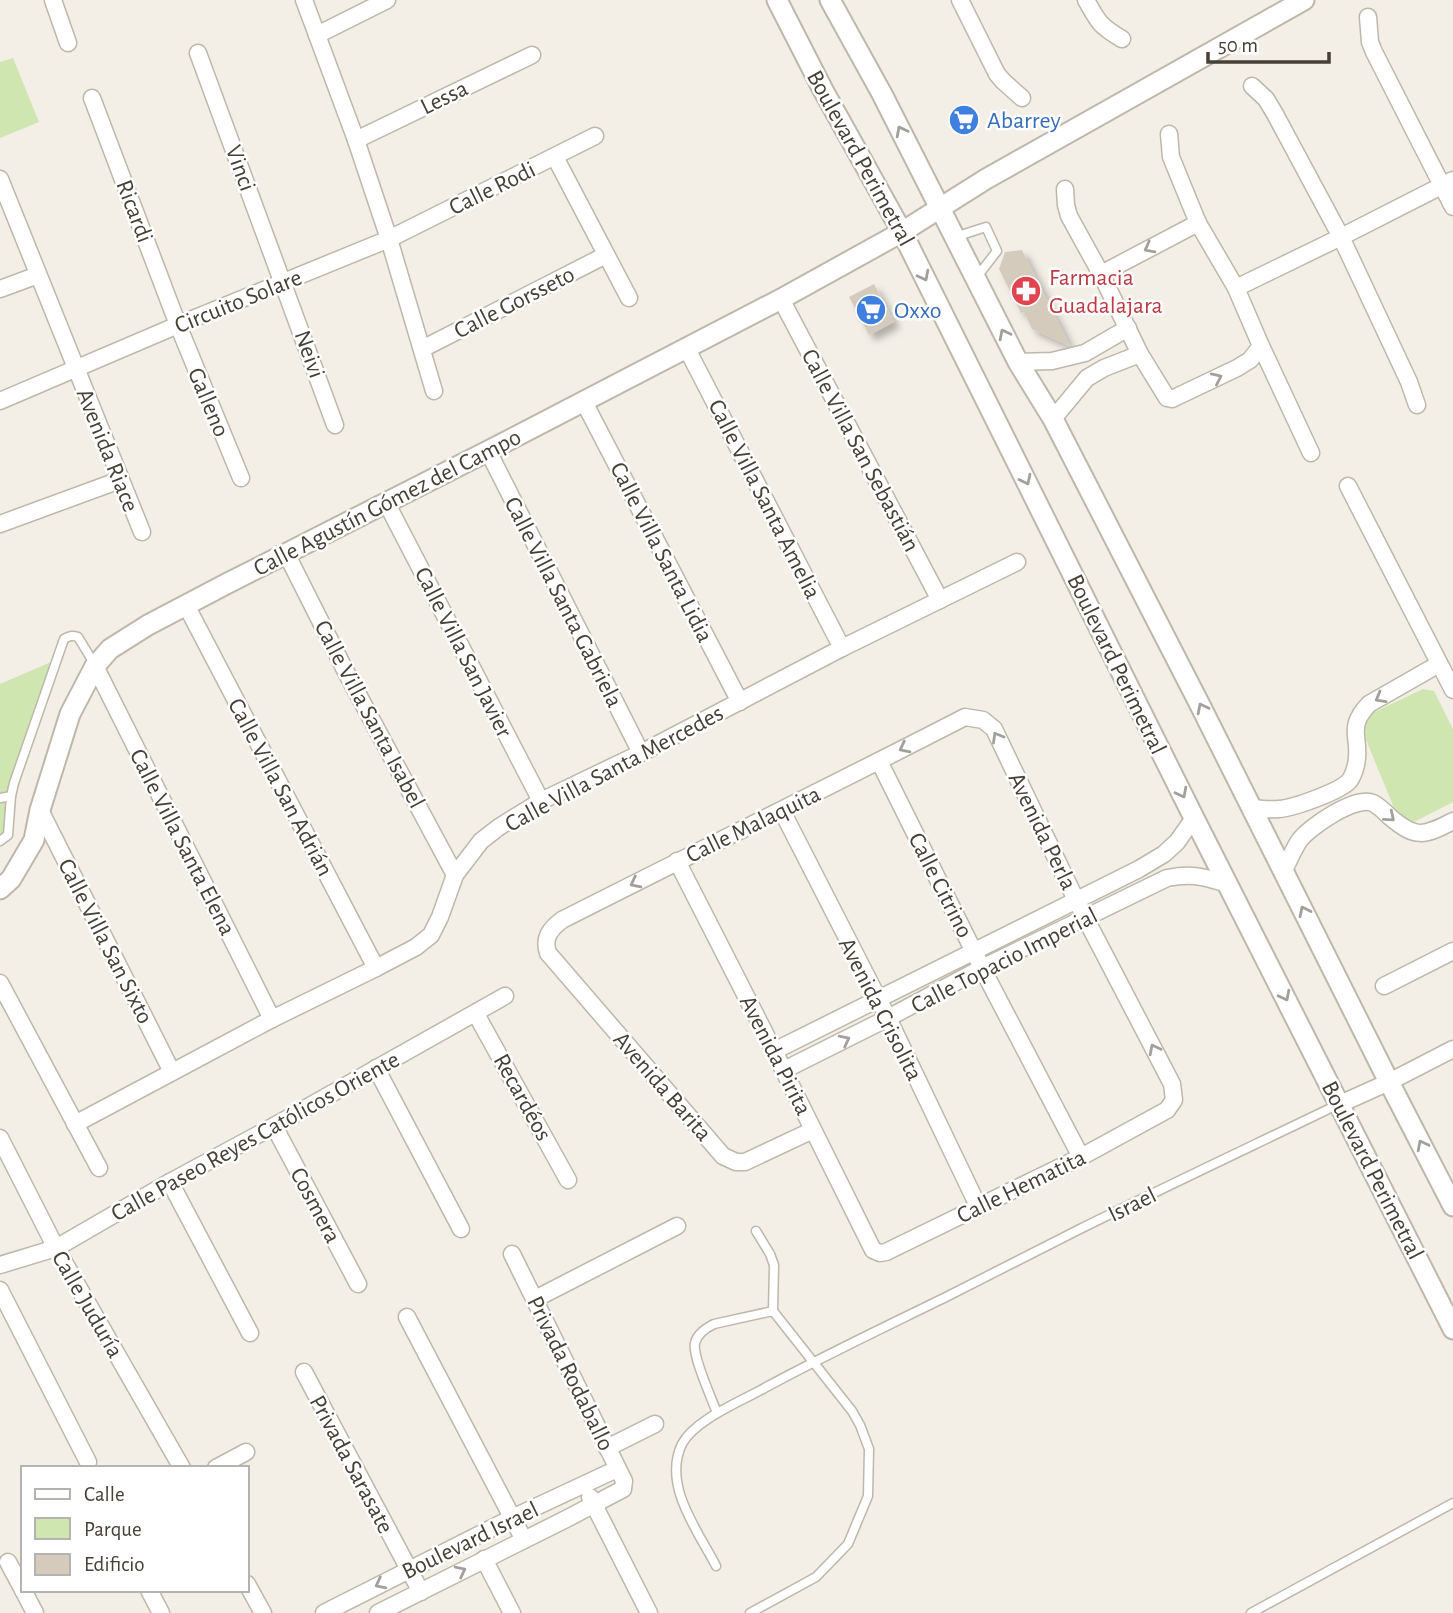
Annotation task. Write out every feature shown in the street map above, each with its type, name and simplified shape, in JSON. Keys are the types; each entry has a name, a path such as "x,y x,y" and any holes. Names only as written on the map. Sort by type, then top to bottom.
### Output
{"street":[{"path":"53,0 68,43"},
{"path":"304,0 389,239 434,391"},
{"path":"317,34 387,0"},
{"name":"Boulevard Perimetral","path":"777,0 823,90 902,232 1453,1329"},
{"path":"960,0 997,74 1022,98"},
{"path":"1086,0 1098,22 1122,39"},
{"name":"Calle Agustín Gómez del Campo","path":"0,889 11,879 34,840 40,810 70,714 95,666 110,649 148,625 286,552 488,452 781,299 902,232 986,179 1304,0"},
{"name":"Boulevard Perimetral","path":"835,3 1018,362 1053,419 1199,703 1453,1206"},
{"path":"1368,17 1370,42 1374,52 1448,183 1453,207"},
{"name":"Vinci","path":"198,53 284,283"},
{"name":"Lessa","path":"356,140 532,55"},
{"path":"1252,86 1266,99 1275,114 1341,237 1409,382 1417,405"},
{"name":"Ricardi","path":"92,98 177,325"},
{"path":"1169,134 1171,157 1198,223 1236,288 1311,453"},
{"name":"Calle Rodi","path":"389,239 595,136"},
{"path":"555,157 629,298"},
{"path":"0,179 75,369"},
{"path":"1236,288 1448,183"},
{"path":"1065,189 1069,216 1140,354 1167,398 1237,368 1250,360 1261,346"},
{"path":"1101,274 1198,223"},
{"name":"Circuito Solare","path":"0,401 177,325 389,239"},
{"name":"Calle Gorsseto","path":"422,349 606,255"},
{"path":"0,289 38,275"},
{"name":"Neivi","path":"284,283 335,425"},
{"name":"Calle Villa San Sebastián","path":"781,299 940,600"},
{"name":"Galleno","path":"177,325 241,478"},
{"path":"1018,362 1052,361 1085,353 1128,328"},
{"name":"Calle Villa Santa Amelia","path":"687,349 842,648"},
{"path":"1085,353 1096,372"},
{"path":"1053,419 1096,372 1140,354"},
{"name":"Avenida Riace","path":"75,369 142,532"},
{"name":"Calle Villa Santa Lidia","path":"584,402 740,702"},
{"name":"Calle Villa Santa Gabriela","path":"488,452 641,753"},
{"path":"0,524 120,480"},
{"path":"1348,486 1453,690"},
{"name":"Calle Villa San Javier","path":"386,502 541,801"},
{"name":"Calle Villa Santa Isabel","path":"286,552 346,672 455,875"},
{"name":"Calle Villa Santa Mercedes","path":"75,1124 272,1019 416,947 431,935 455,875 481,841 541,801 1017,562"},
{"name":"Calle Villa San Adrián","path":"186,605 376,968"},
{"path":"1252,808 1277,810 1294,807 1350,780 1356,764 1354,729 1360,714 1369,704 1439,664"},
{"name":"Calle Villa Santa Elena","path":"95,666 272,1019"},
{"name":"Calle Malaquita","path":"546,938 562,920 965,717"},
{"name":"Avenida Perla","path":"965,717 983,720 994,729 1076,900 1172,1084 1174,1100 1167,1110"},
{"name":"Calle Citrino","path":"879,761 982,968 1081,1157"},
{"path":"1322,795 1331,816"},
{"path":"1283,870 1298,842 1309,830 1360,801 1374,803 1414,833 1432,832 1453,821"},
{"name":"Calle Villa San Sixto","path":"40,810 172,1072"},
{"name":"Avenida Crisolita","path":"782,811 979,1208"},
{"name":"Calle Topacio Imperial","path":"774,1051 1157,858 1177,842 1194,818"},
{"path":"1157,858 1167,878"},
{"name":"Avenida Pirita","path":"677,861 873,1250"},
{"name":"Calle Topacio Imperial","path":"784,1070 982,968 1167,878 1187,874 1228,884"},
{"path":"1124,876 1133,895"},
{"name":"Avenida Barita","path":"546,938 548,953 723,1156 736,1162 745,1162 813,1130"},
{"path":"1384,986 1453,951"},
{"path":"0,983 99,1168"},
{"name":"Calle Paseo Reyes Católicos Oriente","path":"0,1265 56,1248 505,996"},
{"name":"Recardéos","path":"476,1014 568,1180"},
{"name":"Israel","path":"1340,1104 1453,1049"},
{"path":"376,1068 461,1229"},
{"name":"Calle Hematita","path":"873,1250 886,1252 979,1208 1167,1110"},
{"name":"Cosmera","path":"274,1126 358,1284"},
{"name":"Calle Juduría","path":"0,1138 56,1248 180,1466"},
{"path":"170,1182 250,1333"},
{"path":"535,1299 677,1226"},
{"name":"Privada Rodaballo","path":"512,1254 624,1481 620,1491"},
{"path":"0,1290 88,1462"},
{"path":"407,1317 523,1540"},
{"name":"Privada Sarasate","path":"304,1372 421,1592"},
{"path":"607,1448 655,1424"},
{"path":"220,1466 246,1452"},
{"name":"Boulevard Israel","path":"324,1613 512,1518 618,1469"},
{"path":"584,1485 649,1613"},
{"name":"Boulevard Israel","path":"381,1612 620,1491"},
{"path":"484,1559 512,1613"},
{"path":"8,1562 21,1586"},
{"path":"248,1586 263,1613"},
{"path":"24,1592 35,1613"},
{"path":"150,1592 161,1613"}],"lane":[{"path":"955,237 986,227 997,251 976,278"},
{"path":"0,841 8,835 14,783 64,639 74,635 78,637 95,666"},
{"path":"0,798 11,796"},
{"name":"Israel","path":"716,1566 680,1498 675,1471 678,1453 684,1440 696,1428 813,1361 1340,1104"},
{"path":"750,1613 816,1577 848,1544 868,1496 869,1449 860,1425 840,1393 772,1311 774,1265 756,1231"},
{"path":"718,1413 695,1354 695,1342 706,1328 715,1324 772,1311"},
{"path":"1251,1613 1453,1503"}],"green space":[{"path":"13,58 39,122 0,138 0,62"},
{"path":"51,662 6,836 0,846 0,684"},
{"path":"1423,689 1434,691 1453,729 1453,802 1414,822 1404,818 1394,808 1360,725 1364,717"}],"building":[{"name":"Farmacia Guadalajara","path":"1022,250 1070,346 1032,329 999,269 1005,252"},
{"name":"Oxxo","path":"874,284 894,322 869,335 849,297"}],"place":[{"name":"Abarrey","path":"964,120"},
{"name":"Farmacia Guadalajara","path":"1026,291"},
{"name":"Oxxo","path":"871,310"}]}
